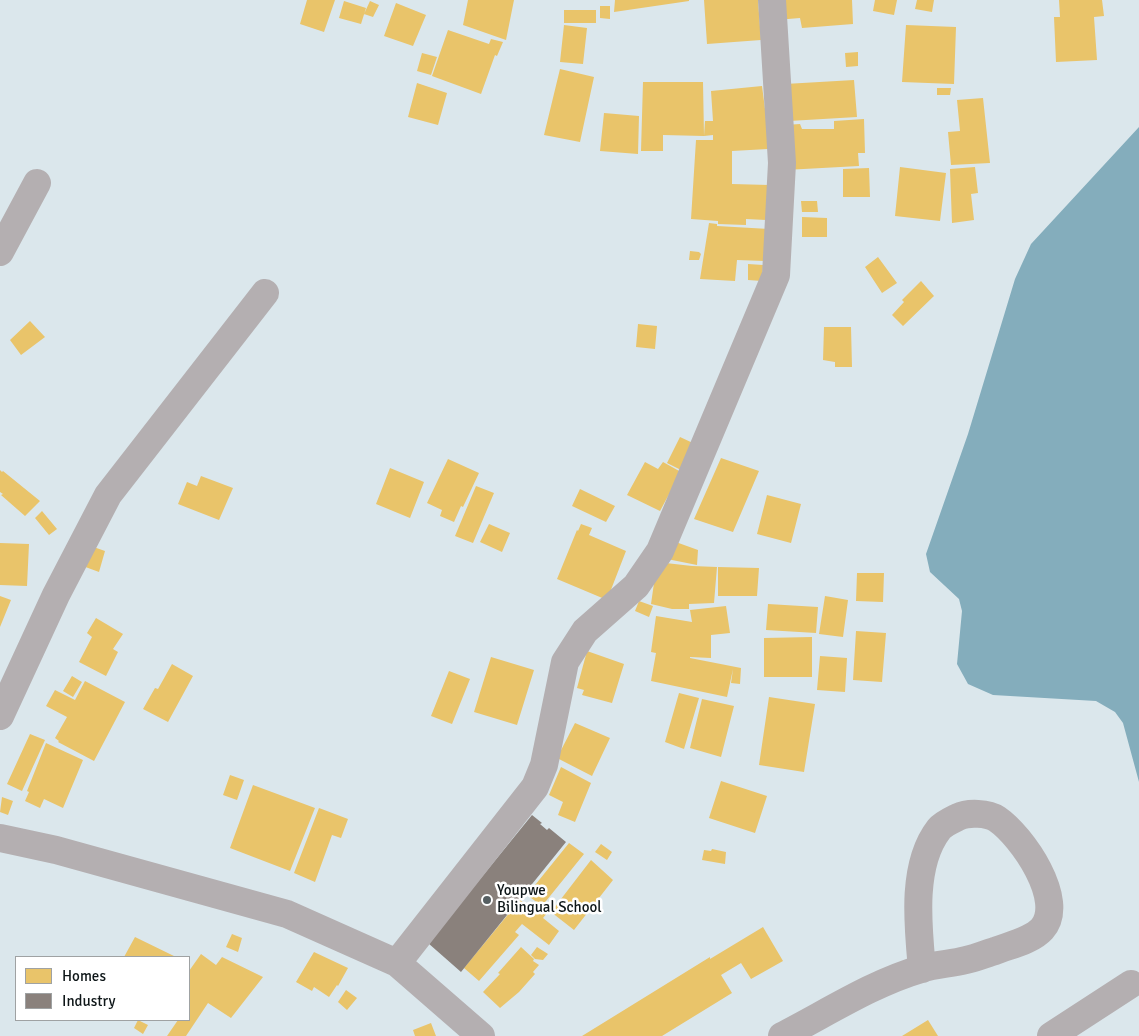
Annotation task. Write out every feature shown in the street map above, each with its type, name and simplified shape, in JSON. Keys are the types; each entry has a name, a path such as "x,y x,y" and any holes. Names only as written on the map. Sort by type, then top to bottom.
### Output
{"street":[{"path":"397,963 535,787 544,764 565,662 585,631 636,586 660,551 776,276 782,163 772,0"},
{"path":"0,252 37,183"},
{"path":"0,716 56,595 108,495 265,293"},
{"path":"782,1036 870,990 922,968 967,960 1027,940 1042,928 1050,915 1050,902 1042,876 1008,826 992,815 964,814 940,827 929,846 923,866 919,896 918,928 922,968"},
{"path":"0,838 56,850 288,914 397,963 481,1036"},
{"path":"1052,1036 1131,984"}],"water":[{"path":"1139,127 1139,782 1123,723 1115,712 1096,701 993,695 968,684 957,664 962,611 959,599 930,572 926,554 968,434 1015,279 1031,244"}],"building: Homes":[{"path":"307,0 335,0 324,32 300,24"},
{"path":"468,0 514,0 506,40 463,25"},
{"path":"615,0 689,0 689,1 614,12"},
{"path":"704,0 758,0 761,40 707,44"},
{"path":"775,0 852,0 853,24 802,28 800,18 776,20"},
{"path":"875,0 897,0 894,15 873,11"},
{"path":"917,0 934,0 932,12 915,9"},
{"path":"1059,0 1102,0 1104,16 1094,17 1097,60 1056,62 1054,17 1060,17"},
{"path":"344,1 366,8 361,24 339,18"},
{"path":"370,1 379,5 373,17 364,14"},
{"path":"396,3 426,15 413,46 384,36"},
{"path":"600,6 610,6 610,19 600,18"},
{"path":"564,10 596,10 596,23 564,23"},
{"path":"564,25 587,28 583,64 560,62"},
{"path":"906,25 956,27 954,84 902,82"},
{"path":"448,30 489,44 491,39 503,42 497,56 495,55 481,94 432,76"},
{"path":"858,52 858,66 846,67 845,53"},
{"path":"422,53 437,57 431,75 417,71"},
{"path":"560,69 594,77 580,142 544,135"},
{"path":"854,80 857,117 789,121 785,84"},
{"path":"643,82 703,82 704,136 663,135 663,151 641,151"},
{"path":"417,83 447,93 438,125 408,117"},
{"path":"762,86 765,109 767,111 768,149 732,151 732,184 769,185 766,220 746,219 746,225 718,224 718,221 691,219 696,140 713,140 713,135 704,136 705,121 713,121 711,91"},
{"path":"937,88 951,88 950,95 937,95"},
{"path":"983,98 990,163 951,165 948,132 960,131 957,100"},
{"path":"604,113 639,116 638,154 600,151"},
{"path":"864,119 865,153 858,153 859,166 785,170 785,125 800,124 802,129 834,129 834,121"},
{"path":"900,167 946,173 940,221 895,216"},
{"path":"975,167 978,193 971,194 974,220 952,223 950,169"},
{"path":"869,168 870,197 843,197 843,169"},
{"path":"801,201 817,201 818,212 802,212"},
{"path":"802,217 827,218 827,237 802,237"},
{"path":"709,223 717,224 717,226 769,229 765,261 737,260 735,281 700,279"},
{"path":"690,251 701,254 699,260 689,260"},
{"path":"878,257 897,283 882,293 865,267"},
{"path":"748,264 763,265 762,281 748,280"},
{"path":"921,281 934,296 903,326 892,315 904,302 902,300"},
{"path":"30,321 45,337 21,355 10,340"},
{"path":"638,324 657,326 655,349 636,347"},
{"path":"824,327 851,327 852,367 835,367 835,362 823,360"},
{"path":"680,437 695,444 681,470 667,463"},
{"path":"721,458 759,471 733,532 694,519"},
{"path":"448,459 479,473 454,522 440,516 442,510 427,503"},
{"path":"645,462 658,469 663,462 681,472 660,511 627,495"},
{"path":"390,468 424,482 410,518 376,504"},
{"path":"0,470 40,501 25,516 1,495 3,494 0,492"},
{"path":"201,476 233,488 219,520 178,504 187,482 197,486"},
{"path":"476,486 494,493 473,543 455,536"},
{"path":"580,489 615,506 606,522 572,506"},
{"path":"767,495 801,504 791,543 757,534"},
{"path":"42,511 57,529 49,535 35,518"},
{"path":"489,524 510,533 502,552 480,542"},
{"path":"581,524 592,528 589,535 626,551 607,600 557,579"},
{"path":"673,541 698,550 697,565 667,559"},
{"path":"0,543 29,544 27,586 0,585"},
{"path":"85,544 105,551 99,572 80,565"},
{"path":"657,562 717,567 714,603 689,604 689,609 672,609 651,604"},
{"path":"718,567 759,568 757,596 718,596"},
{"path":"857,573 884,573 883,602 856,601"},
{"path":"0,596 11,600 0,627"},
{"path":"825,596 848,600 843,637 819,634"},
{"path":"639,601 653,606 649,617 635,611"},
{"path":"768,604 818,607 816,633 766,630"},
{"path":"726,606 730,633 711,635 711,658 690,658 741,668 740,684 731,683 733,669 727,697 651,681 656,653 651,652 656,616 692,622 690,610"},
{"path":"96,618 123,634 113,649 118,652 106,676 79,662 92,637 87,633"},
{"path":"856,631 886,633 882,682 853,680"},
{"path":"812,637 812,677 764,677 764,638"},
{"path":"587,651 624,664 612,703 582,695 584,690 577,688"},
{"path":"820,656 847,658 845,692 817,690"},
{"path":"491,657 534,670 517,725 474,712"},
{"path":"172,664 193,676 168,722 143,709 155,688 158,689"},
{"path":"449,671 470,679 452,724 431,716"},
{"path":"72,676 82,682 73,697 63,691"},
{"path":"85,681 125,702 94,761 58,742 55,738 67,717 46,706 55,690 75,700"},
{"path":"679,693 699,698 684,749 665,742"},
{"path":"769,697 815,704 804,772 759,765"},
{"path":"702,699 734,706 721,757 690,748"},
{"path":"575,723 610,738 592,776 557,758"},
{"path":"30,734 45,740 22,791 7,784"},
{"path":"46,743 83,760 63,808 44,799 40,808 25,801 29,792 27,791"},
{"path":"561,767 591,783 575,822 558,815 563,802 549,795"},
{"path":"230,775 244,780 237,800 223,795"},
{"path":"721,781 767,796 755,833 709,818"},
{"path":"253,785 315,808 290,871 230,848"},
{"path":"2,797 13,801 8,815 0,812"},
{"path":"319,808 348,819 341,838 332,835 315,882 294,873"},
{"path":"569,843 584,854 542,906 527,895"},
{"path":"601,844 612,852 607,860 595,852"},
{"path":"712,849 726,852 725,864 702,860 704,850 711,851"},
{"path":"591,860 613,880 574,930 551,912"},
{"path":"520,900 535,911 540,905 548,912 543,918 559,931 549,945 522,924 515,932 519,935 479,981 464,968"},
{"path":"763,927 783,961 751,979 741,963 721,975 732,993 662,1036 582,1036 710,957 710,959"},
{"path":"232,934 242,938 238,952 226,947"},
{"path":"135,937 174,956 125,956"},
{"path":"521,947 539,965 533,972 535,974 519,992 500,1008 483,992"},
{"path":"537,947 548,954 543,960 535,959 531,955"},
{"path":"314,952 348,968 329,997 314,987 312,991 296,982"},
{"path":"201,954 216,965 222,957 263,977 231,1018 208,1003 186,1036 167,1036 177,1021 190,1021 190,970"},
{"path":"346,990 357,998 347,1010 338,1002"},
{"path":"928,1020 938,1036 902,1036"},
{"path":"138,1021 148,1025 143,1034 134,1028"},
{"path":"431,1023 436,1036 415,1036 413,1030"}],"building: Industry":[{"path":"532,815 547,830 549,828 566,842 461,972 428,943"}],"place":[{"name":"Youpwe Bilingual School","path":"487,900"}]}
